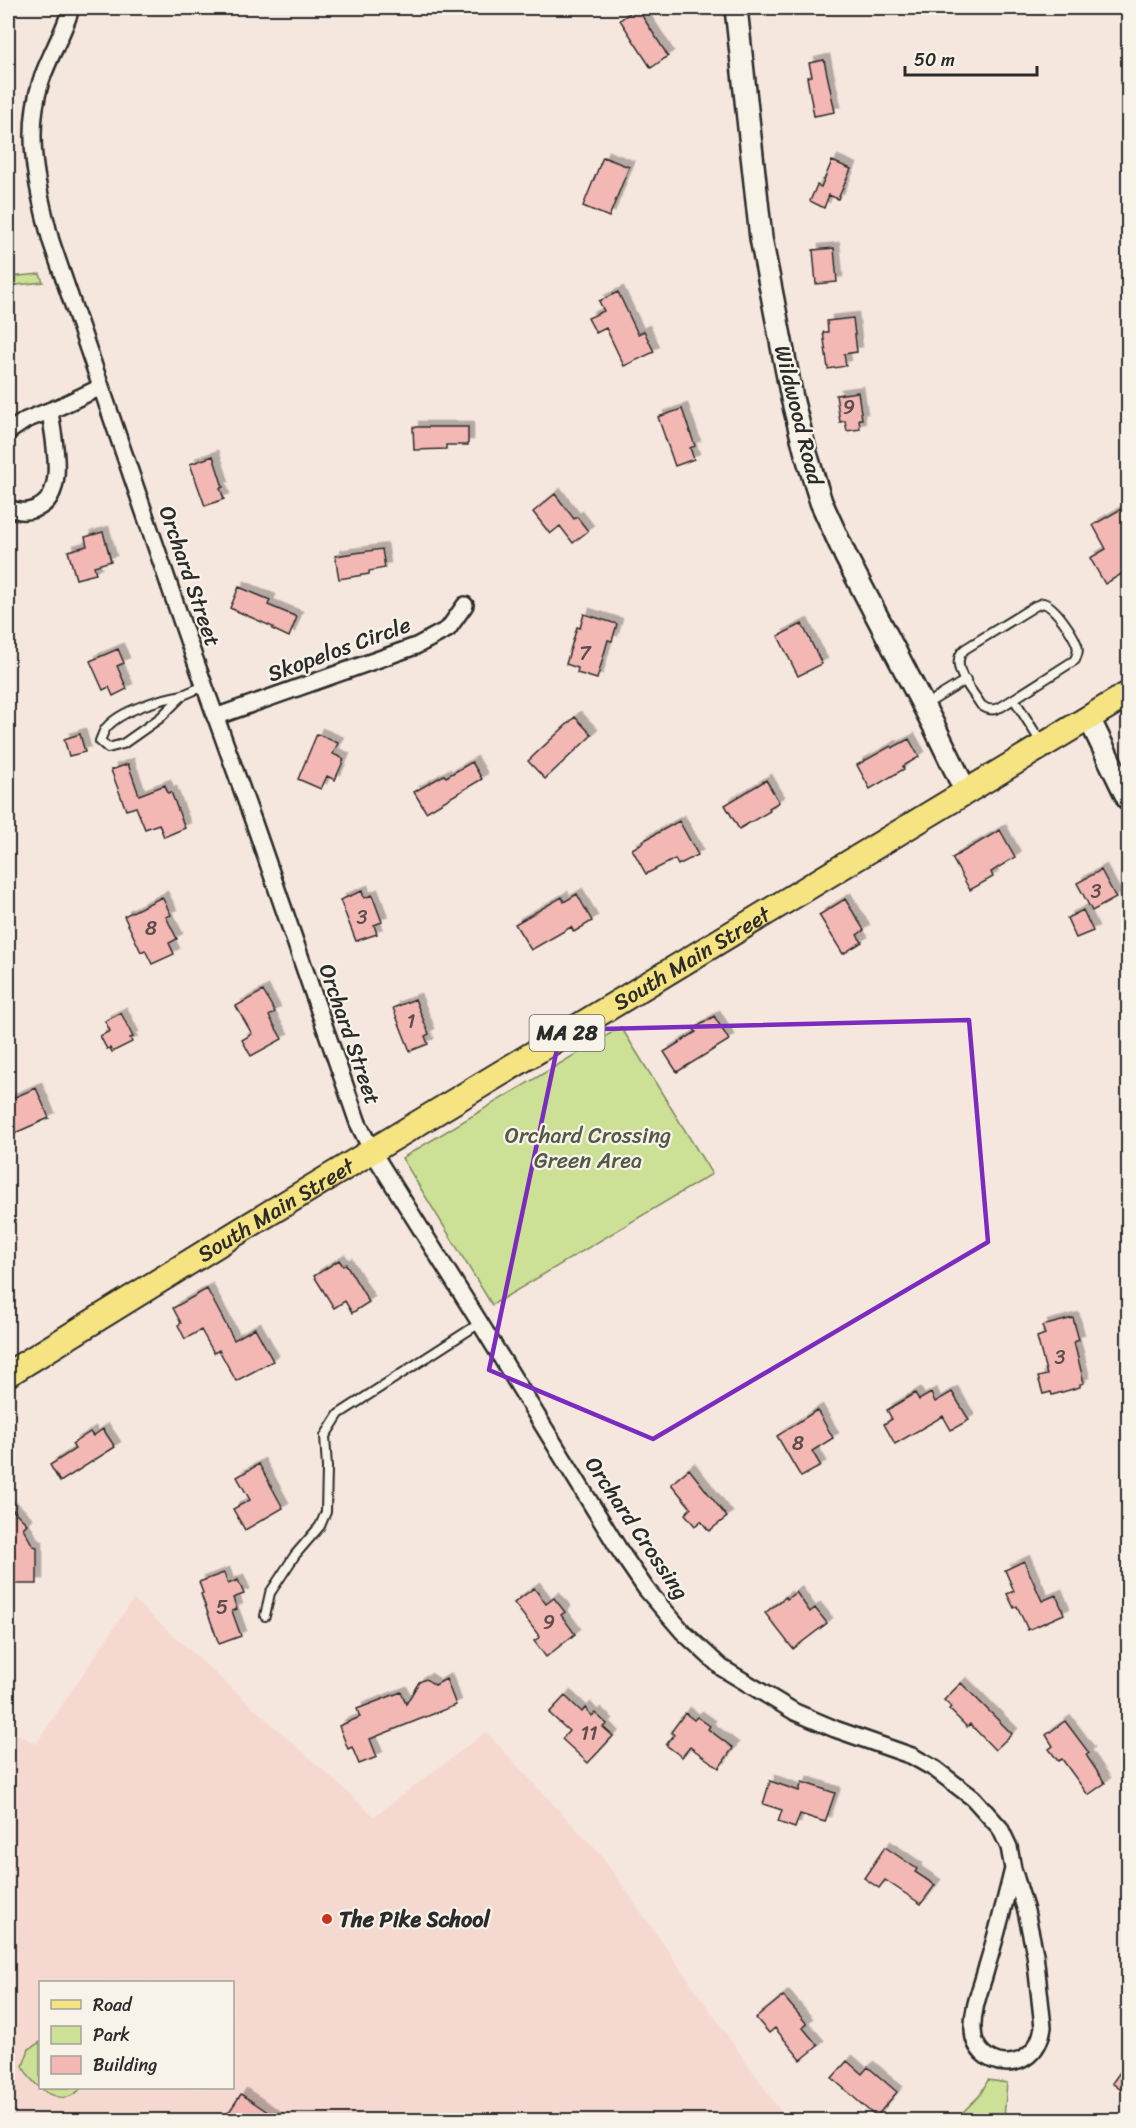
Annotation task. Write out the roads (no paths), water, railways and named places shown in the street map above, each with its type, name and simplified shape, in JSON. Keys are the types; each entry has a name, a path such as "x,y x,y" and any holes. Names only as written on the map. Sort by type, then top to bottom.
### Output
{"main road":[{"name":"South Main Street","path":"8,1374 1128,694"}],"street":[{"name":"Orchard Street","path":"71,8 40,83 34,114 32,154 36,186 51,241 204,686 354,1113 372,1151"},
{"name":"Wildwood Road","path":"736,8 761,238 792,398 805,450 821,502 833,529 966,792"},
{"path":"8,432 26,420 101,387"},
{"path":"8,508 28,512 39,508 48,501 54,491 57,480 50,411"},
{"name":"Skopelos Circle","path":"215,717 416,646 448,629 465,605"},
{"path":"1089,718 1128,799"},
{"name":"Orchard Crossing","path":"372,1151 620,1551 646,1589 683,1632 722,1668 795,1712 912,1756 935,1768 973,1798 1000,1828 1009,1847 1026,1911 1035,1954 1043,2027 1041,2039 1031,2054 1015,2062 1002,2062 991,2059 981,2051 973,2030 980,1991 1013,1869"}],"lane":[{"path":"1040,604 1049,605 1056,611 1076,643 1077,657 1071,664 998,709 981,705 966,680 958,664 962,651 1040,604"},
{"path":"923,705 966,680"},
{"path":"183,695 160,718 123,744 108,747 100,741 104,730 117,718 162,699 183,695 204,686"},
{"path":"1014,699 1043,745"},
{"path":"265,1616 270,1593 295,1555 320,1526 326,1512 325,1436 331,1424 339,1414 480,1323"}],"place":[{"name":"The Pike School","path":"327,1919"}],"park label":[{"name":"Orchard Crossing Green Area","path":"588,1148"}]}
